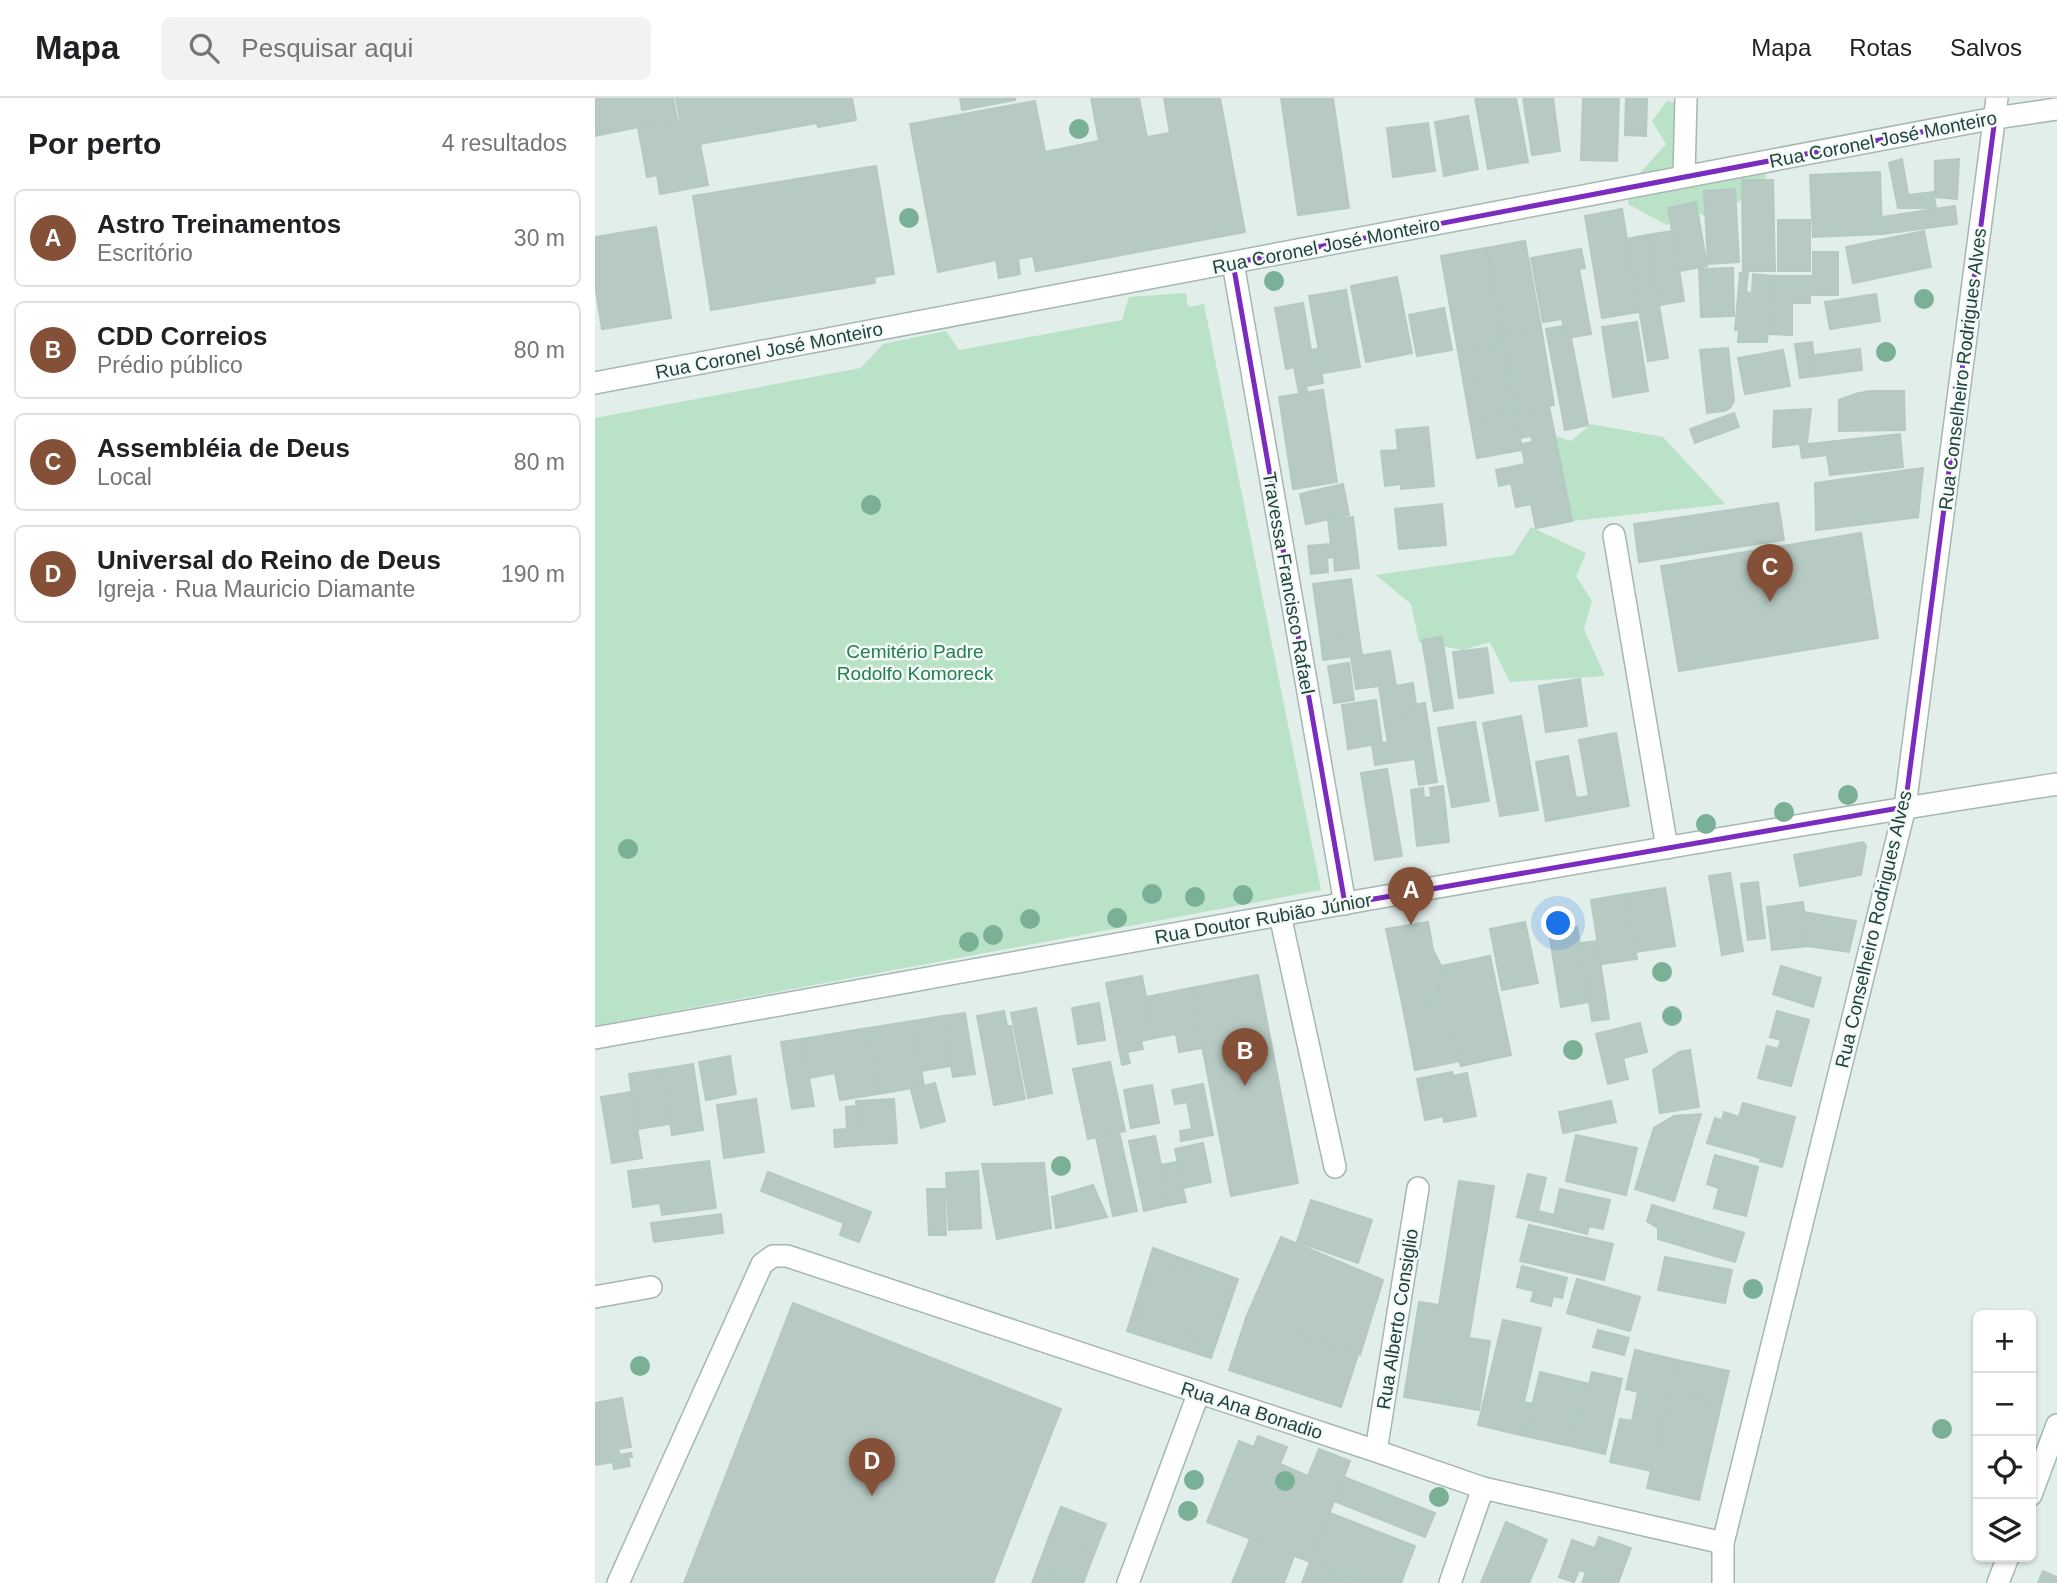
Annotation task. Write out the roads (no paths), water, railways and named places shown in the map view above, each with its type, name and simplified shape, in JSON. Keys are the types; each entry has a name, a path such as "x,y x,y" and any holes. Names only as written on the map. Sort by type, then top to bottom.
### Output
{"street":[{"path":"1683,176 1686,98"},
{"name":"Rua Coronel José Monteiro","path":"595,383 1683,176 1996,108 2057,109"},
{"name":"Rua Conselheiro Rodrigues Alves","path":"1723,1583 1723,1543 1905,807 1996,108"},
{"name":"Travessa Francisco Rafael","path":"1233,263 1345,904"},
{"path":"1615,535 1667,848"},
{"name":"Rua Doutor Rubião Júnior","path":"595,1038 1280,915 2057,783"},
{"path":"1280,915 1335,1167"},
{"name":"Rua Alberto Consiglio","path":"1376,1451 1418,1188"},
{"name":"Rua Ana Bonadio","path":"618,1583 762,1264 773,1256 787,1256 1483,1488 1723,1543"},
{"path":"595,1297 651,1287"},
{"path":"1128,1583 1199,1392"},
{"path":"2036,1482 2057,1425"},
{"path":"1450,1583 1483,1488"},
{"path":"1998,1583 2006,1562"}],"place":[{"name":"Assembléia de Deus","path":"1770,602"},
{"name":"Astro Treinamentos","path":"1411,925"},
{"name":"CDD Correios","path":"1245,1086"},
{"name":"Universal do Reino de Deus","path":"872,1496"}],"park label":[{"name":"Cemitério Padre Rodolfo Komoreck","path":"915,662"}]}
